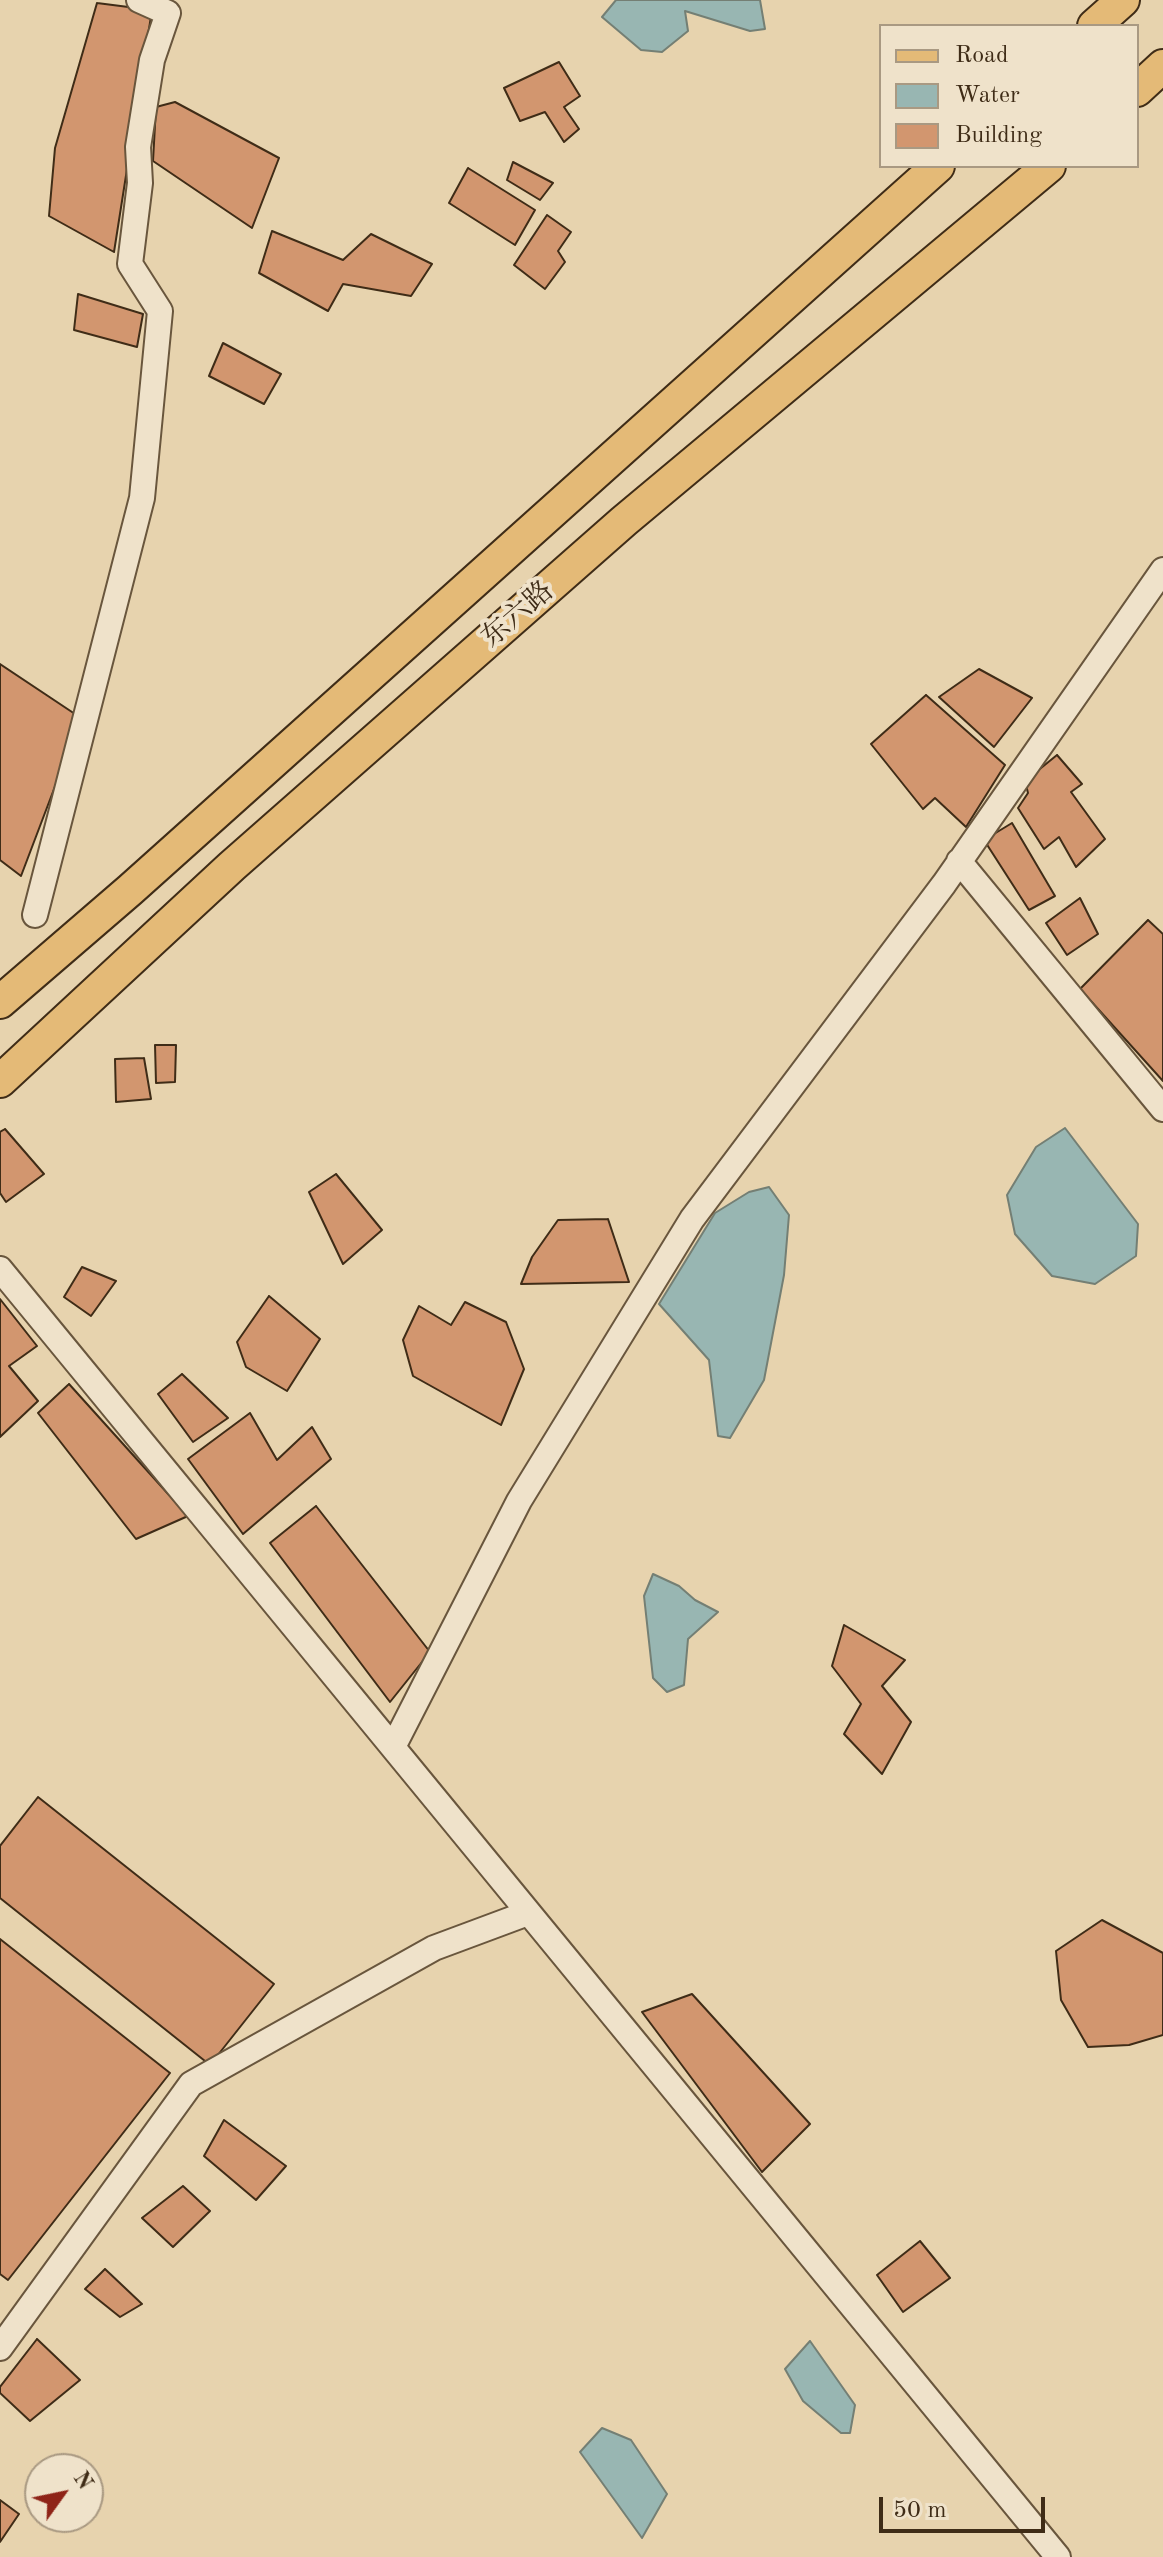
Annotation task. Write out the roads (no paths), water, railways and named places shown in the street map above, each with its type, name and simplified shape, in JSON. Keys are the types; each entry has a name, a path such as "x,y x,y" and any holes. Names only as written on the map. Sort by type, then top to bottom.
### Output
{"main road":[{"path":"1096,24 1123,0"},
{"path":"1139,88 1163,66"},
{"name":"东六路","path":"0,1002 130,890 936,168"},
{"name":"东六路","path":"0,1081 232,866 624,521 1047,168"}],"street":[{"path":"35,915 142,498 160,311 130,264 140,183 138,147 152,60 168,13 139,0"},
{"path":"393,1747 519,1501 692,1219 959,861 1163,570"},
{"path":"959,861 1163,1109"},
{"path":"0,1269 1058,2557"},
{"path":"0,2348 191,2084 434,1948 528,1913"}],"water":[{"path":"616,0 760,0 765,29 750,31 685,11 688,31 662,52 641,50 602,17"},
{"path":"1065,1128 1138,1224 1136,1256 1095,1284 1052,1276 1015,1234 1007,1195 1036,1147"},
{"path":"769,1187 789,1215 784,1275 764,1380 730,1438 718,1436 709,1360 659,1304 715,1213 749,1192"},
{"path":"653,1574 679,1586 695,1600 718,1612 688,1639 684,1685 667,1692 653,1678 644,1596"},
{"path":"810,2341 855,2405 850,2433 841,2433 803,2401 785,2369"},
{"path":"602,2428 631,2440 667,2494 642,2538 580,2452"}]}
